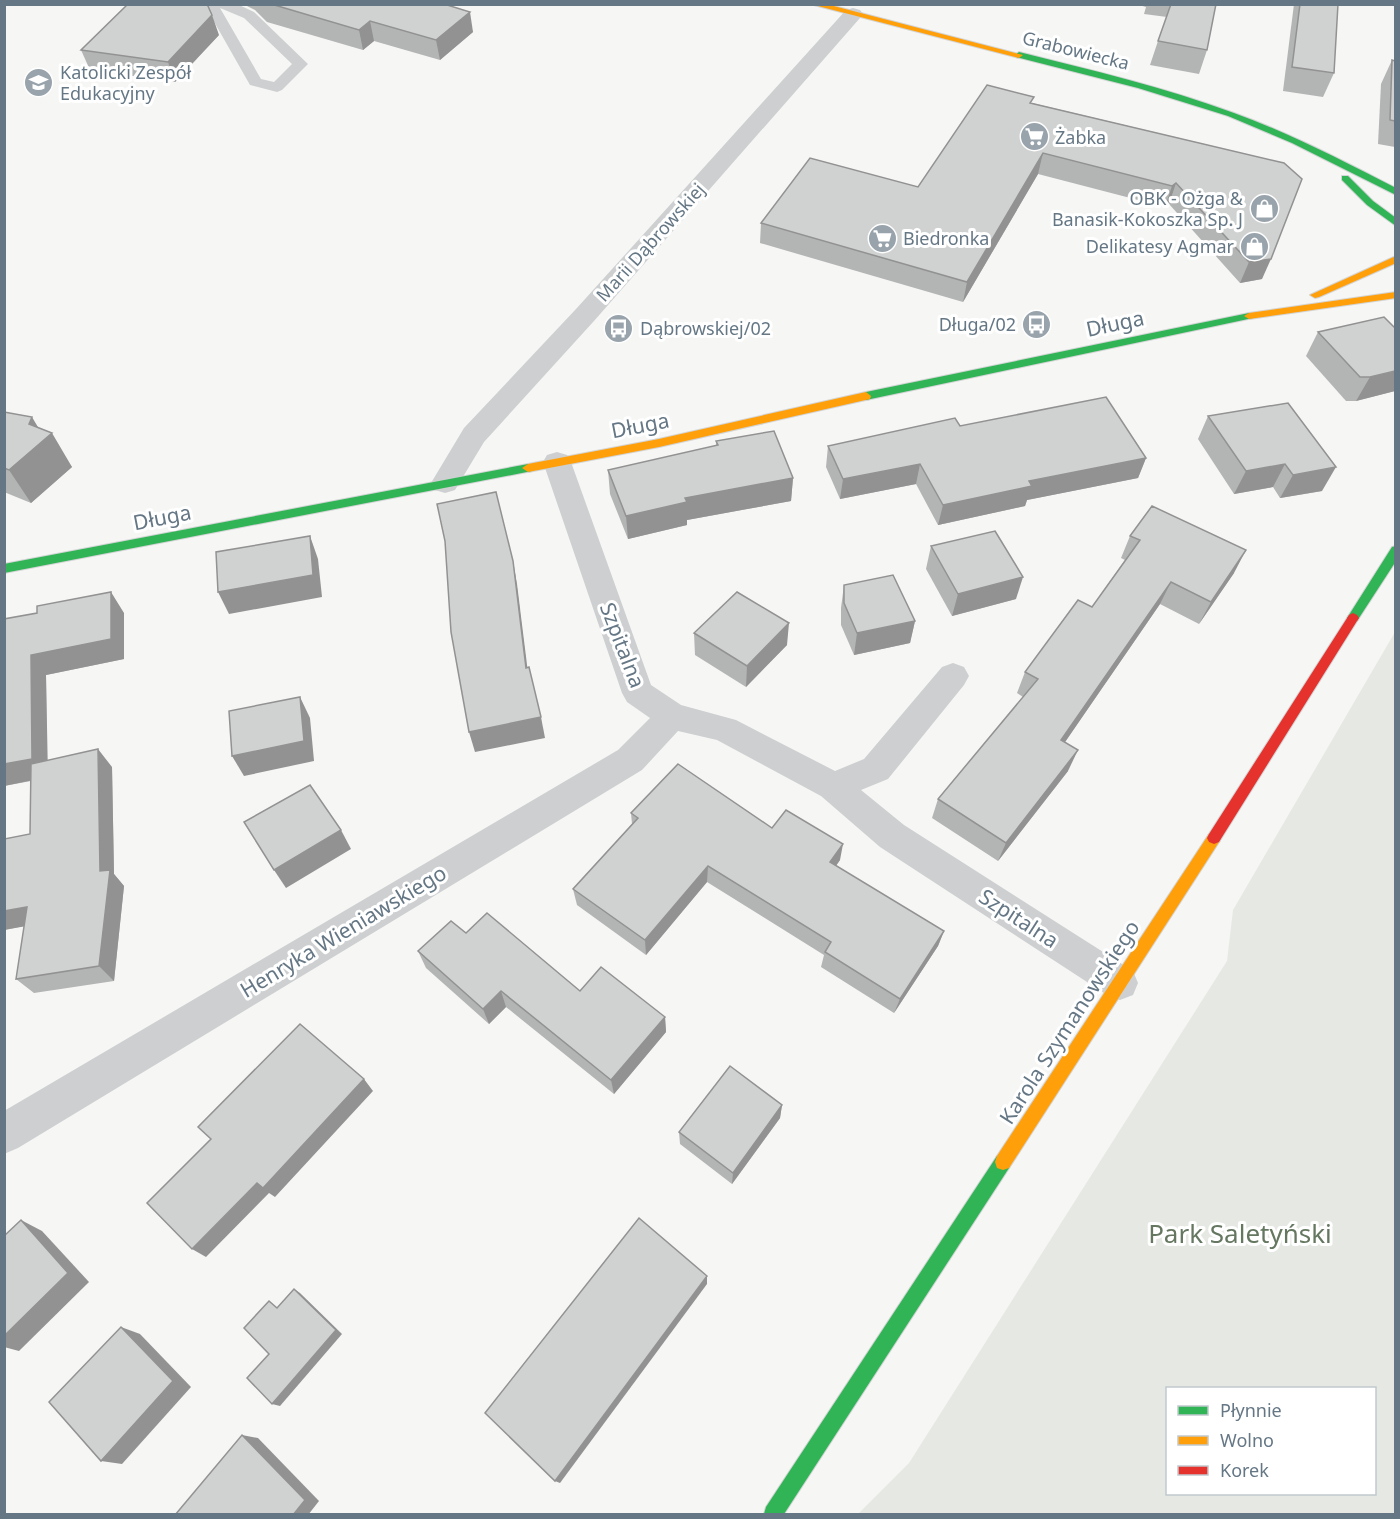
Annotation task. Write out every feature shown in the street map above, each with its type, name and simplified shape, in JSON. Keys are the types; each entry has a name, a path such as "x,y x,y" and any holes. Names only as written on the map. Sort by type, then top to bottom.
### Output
{"street":[{"name":"Grabowiecka","path":"814,4 857,9 1137,84 1259,125 1321,153 1395,192"},
{"name":"Marii Dąbrowskiej","path":"445,483 474,435 585,315 857,9"},
{"name":"Grabowiecka","path":"1321,153 1370,203 1395,223"},
{"name":"Długa","path":"1281,310 1395,259"},
{"name":"Długa","path":"4,569 659,443 921,384 1281,310 1395,295"},
{"name":"Szpitalna","path":"557,462 638,693 672,716 725,729 833,786 892,836 1120,983"},
{"name":"Karola Szymanowskiego","path":"773,1515 1120,983 1395,550"},
{"path":"833,786 876,769 953,675"},
{"name":"Henryka Wieniawskiego","path":"4,1134 630,760 672,716"}],"lane":[{"path":"211,4 255,82 277,87 301,64 249,15 224,4"}],"green space":[{"name":"Park Saletyński","path":"1395,632 1395,1514 858,1514 909,1463 1227,961 1233,910"}],"building":[{"path":"128,4 207,4 212,15 168,62 81,50"},
{"path":"271,4 444,4 470,12 436,40 370,21 359,30"},
{"path":"1171,4 1216,4 1207,50 1158,41"},
{"path":"1300,4 1338,4 1334,73 1292,67"},
{"path":"1392,60 1395,61 1395,121 1390,120"},
{"path":"987,85 1034,97 1030,103 1284,163 1302,179 1271,259 1249,262 1176,183 1172,186 1043,153 967,282 761,223 810,158 918,187"},
{"path":"1384,317 1395,328 1395,371 1370,377 1360,377 1318,332"},
{"path":"1106,397 1146,458 1029,481 1032,486 943,505 920,464 843,479 828,446 955,418 960,426"},
{"path":"1288,403 1336,467 1293,475 1285,464 1246,471 1208,416"},
{"path":"4,412 32,417 29,424 52,433 9,470 4,468"},
{"path":"774,431 793,478 685,498 687,502 626,516 608,470 718,445 716,441"},
{"path":"496,492 513,561 526,668 529,667 541,717 469,732 451,632 445,541 437,504"},
{"path":"1152,506 1246,550 1211,602 1171,582 1061,740 1078,750 1006,843 938,799 1038,679 1025,672 1078,600 1092,607 1140,540 1130,536"},
{"path":"995,531 1023,577 958,594 931,546"},
{"path":"310,536 313,575 218,592 216,552"},
{"path":"893,575 915,621 857,633 844,603 844,585"},
{"path":"111,592 111,639 31,655 32,759 4,764 4,619 37,613 37,606"},
{"path":"737,592 789,623 747,666 694,633"},
{"path":"300,697 304,741 232,756 229,711"},
{"path":"98,749 100,871 110,870 99,966 16,979 27,907 4,911 4,839 30,834 31,764"},
{"path":"678,764 772,828 786,810 843,844 830,862 944,931 900,999 825,952 831,942 708,866 645,940 573,889 638,818 631,813"},
{"path":"310,785 341,830 274,870 244,822"},
{"path":"487,913 580,991 601,967 665,1017 611,1080 501,991 483,1009 418,951 451,921 466,933"},
{"path":"300,1024 364,1079 263,1188 257,1183 192,1249 147,1203 211,1139 198,1127"},
{"path":"730,1066 782,1105 733,1173 679,1132"},
{"path":"639,1218 707,1276 555,1481 485,1413"},
{"path":"21,1220 68,1273 4,1336 4,1236"},
{"path":"294,1289 336,1330 272,1404 247,1378 269,1354 244,1328 269,1301 277,1308"},
{"path":"121,1327 173,1381 101,1461 49,1402"},
{"path":"242,1435 305,1500 293,1515 175,1515"}],"traffic: fast":[{"path":"1019,55 1202,104 1295,141 1396,192"},
{"path":"1345,178 1370,203 1396,223"},
{"path":"866,396 1249,316"},
{"path":"4,569 528,468"},
{"path":"1353,618 1396,550"},
{"path":"773,1514 1003,1162"}],"traffic: slow":[{"path":"814,4 1019,55"},
{"path":"1315,295 1396,259"},
{"path":"1249,316 1396,295"},
{"path":"528,468 659,443 866,396"},
{"path":"1003,1162 1214,838"}],"traffic: jam":[{"path":"1214,838 1353,618"}],"place":[{"name":"Katolicki Zespół Edukacyjny","path":"39,82"},
{"name":"Żabka","path":"1034,137"},
{"name":"OBK - Ożga & Banasik-Kokoszka Sp. J","path":"1264,208"},
{"name":"Biedronka","path":"882,238"},
{"name":"Delikatesy Agmar","path":"1255,246"},
{"name":"Długa/02","path":"1037,324"},
{"name":"Dąbrowskiej/02","path":"619,328"}]}
